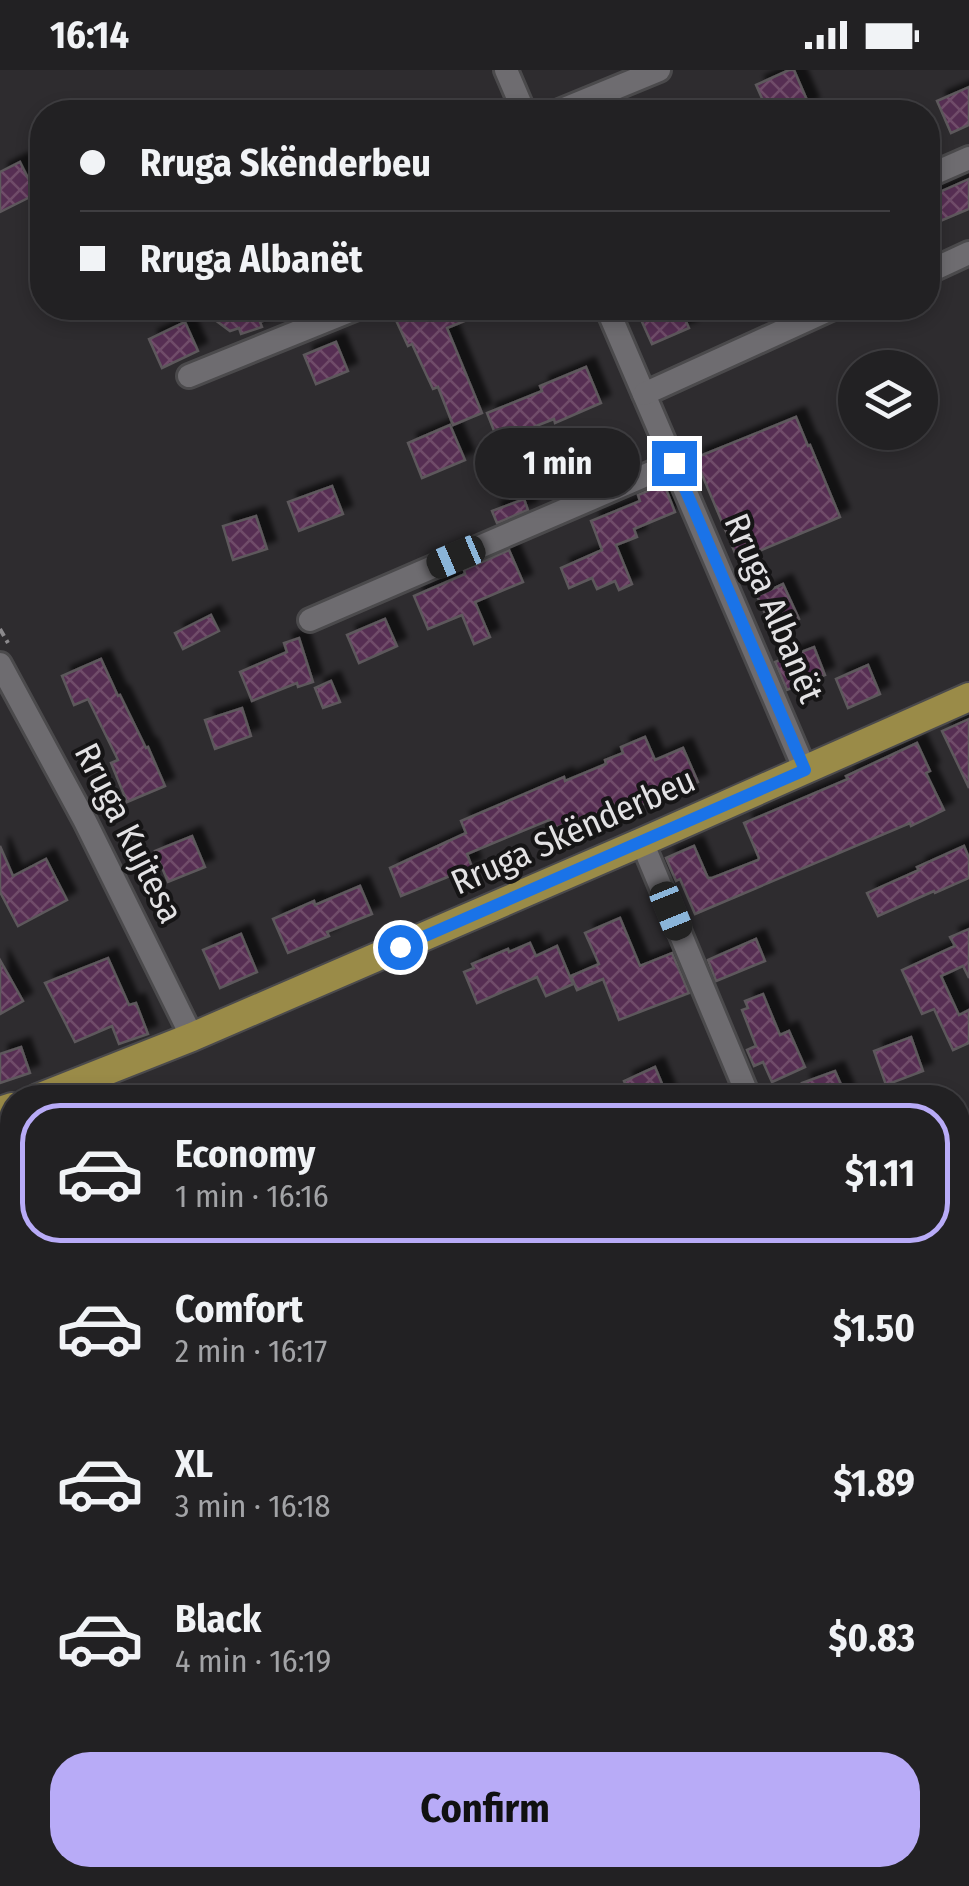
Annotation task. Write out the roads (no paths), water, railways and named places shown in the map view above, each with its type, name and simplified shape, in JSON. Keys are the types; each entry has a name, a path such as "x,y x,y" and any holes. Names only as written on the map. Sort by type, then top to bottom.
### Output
{"main road":[{"name":"Rruga Skënderbeu","path":"71,1085 192,1037 969,697"}],"street":[{"path":"506,70 519,100"},
{"path":"586,100 659,70"},
{"path":"940,171 969,158"},
{"path":"940,267 969,254"},
{"path":"189,376 327,320"},
{"name":"Rruga Albanët","path":"618,320 644,394 805,770"},
{"path":"644,394 807,320"},
{"path":"310,620 674,463"},
{"name":"Rruga Kujtesa","path":"0,664 85,821 192,1037"},
{"path":"642,842 744,1085"}]}
